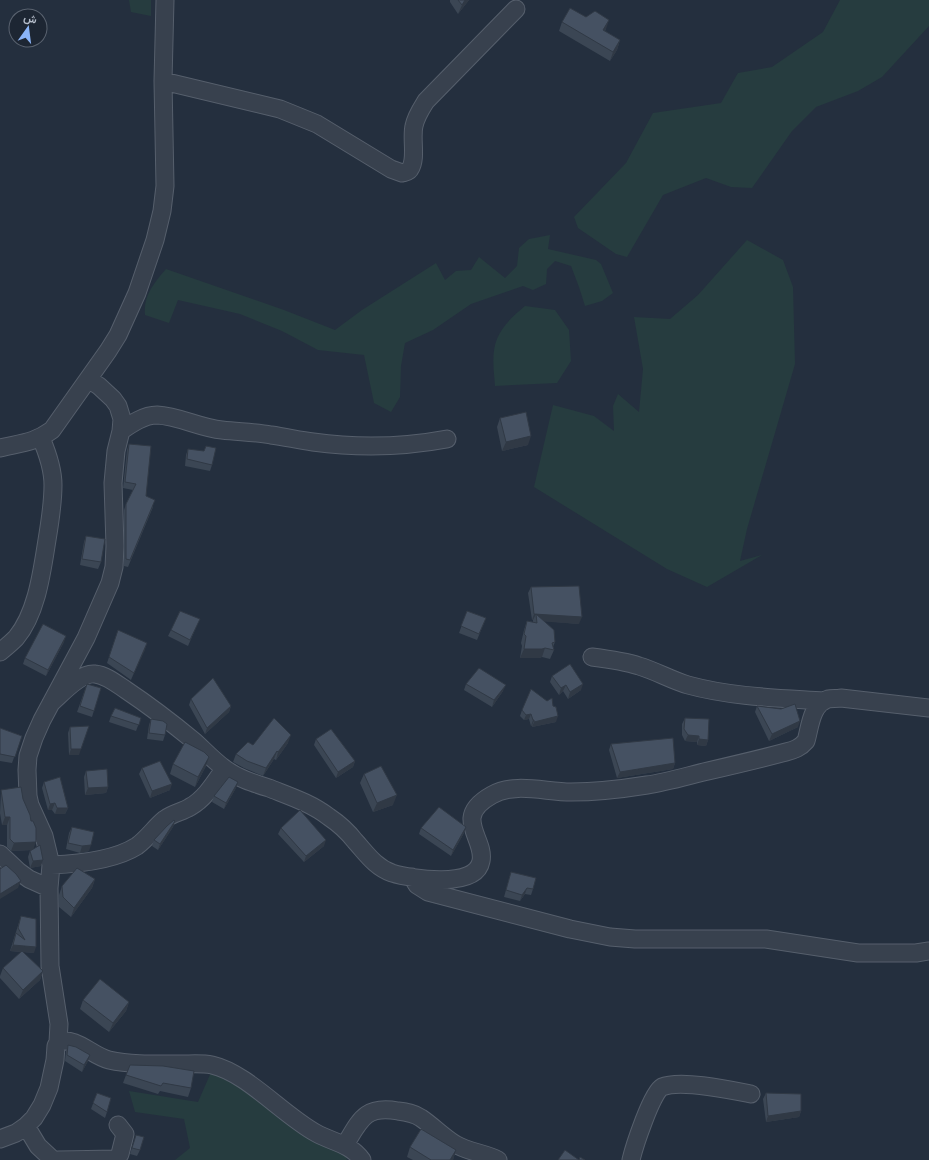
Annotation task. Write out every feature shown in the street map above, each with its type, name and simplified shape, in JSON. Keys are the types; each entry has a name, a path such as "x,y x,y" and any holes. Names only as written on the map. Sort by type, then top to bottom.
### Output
{"street":[{"path":"0,448 41,438 52,430 108,351 126,319 137,293 155,240 162,211 165,186 163,81 165,0"},
{"path":"163,81 280,109 317,124 391,169 402,173 409,171 411,168 413,159 412,137 418,112 426,101 516,9"},
{"path":"0,1139 16,1133 26,1126 34,1118 42,1104 49,1088 60,1024 50,966 49,888 51,865 44,836 30,805 28,796 28,756 42,720 86,638 110,583 114,567 115,546 113,484 116,451 121,431 122,419 118,406 113,399 88,379"},
{"path":"121,431 140,420 156,415 221,430 338,444 399,445 447,439"},
{"path":"0,652 16,638 26,622 40,583 52,511 53,484 46,448 41,438"},
{"path":"592,656 641,666 675,681 703,688 750,696 824,701"},
{"path":"51,703 85,675 99,675 113,682 147,704 194,741 224,769 247,781 316,808 331,818 346,831 371,860 383,869 412,877 437,880 460,878 477,870 481,862 482,853 473,824 473,812 477,806 491,795 506,789 575,792 647,785 779,754 799,748 803,745 806,741 814,713 818,706 827,699 841,698 929,708"},
{"path":"51,865 80,863 122,854 135,847 174,813 191,807 199,801 224,769"},
{"path":"0,854 18,872 49,888"},
{"path":"412,877 417,885 428,892 570,929 610,937 636,939 766,939 858,953 916,953 929,951"},
{"path":"58,1042 71,1041 105,1059 116,1061 157,1064 200,1064 222,1068 237,1076 306,1128 354,1150 362,1160"},
{"path":"631,1160 638,1136 653,1100 658,1090 662,1087 678,1084 709,1086 751,1094"},
{"path":"345,1145 363,1118 371,1112 379,1109 386,1109 416,1115 457,1146 498,1160"},
{"path":"58,1160 117,1160 125,1134 118,1125"},
{"path":"26,1126 38,1146 53,1160"}],"green space":[{"path":"129,0 151,0 151,16 131,12"},
{"path":"840,0 929,0 929,26 882,77 858,91 816,107 792,131 752,188 731,187 706,178 663,195 627,257 616,254 578,228 574,217 626,163 653,113 721,103 738,73 772,67 823,32"},
{"path":"550,235 548,249 596,260 601,264 613,293 602,301 585,306 571,266 555,261 547,269 546,284 533,290 523,286 471,304 433,330 405,343 401,366 400,397 391,412 374,403 364,355 318,350 282,331 240,314 178,300 169,323 145,315 146,302 150,290 166,269 284,310 335,330 362,310 436,263 445,280 456,271 471,270 479,257 505,278 517,266 519,248 529,239"},
{"path":"747,240 783,260 793,287 795,364 747,529 740,561 762,555 707,587 667,569 534,487 553,405 594,416 614,431 613,406 618,394 639,412 643,369 634,317 670,319 698,295"},
{"path":"525,306 555,310 569,330 571,361 557,383 495,386 493,356 495,344 505,325"},
{"path":"212,1070 345,1152 347,1160 175,1160 190,1148 184,1119 135,1112 129,1091 198,1102"}],"building":[{"path":"458,0 465,0 462,5"},
{"path":"570,8 586,17 595,11 609,20 603,30 620,40 613,52 562,22"},
{"path":"526,412 531,436 506,442 500,418"},
{"path":"129,444 151,446 146,496 155,500 130,560 126,559 126,504 136,484 125,482"},
{"path":"206,446 216,448 212,465 187,459 188,449 204,451"},
{"path":"86,536 105,539 101,562 82,559"},
{"path":"579,586 582,617 534,614 531,587"},
{"path":"180,611 200,619 190,640 171,630"},
{"path":"467,611 486,618 479,634 461,626"},
{"path":"536,614 554,630 555,642 552,643 554,650 545,648 524,649 526,636 524,634 527,621 537,623"},
{"path":"43,624 66,636 48,670 25,658"},
{"path":"118,630 147,643 134,673 109,657"},
{"path":"570,664 583,684 570,692 566,685 561,688 552,676"},
{"path":"479,668 506,685 494,700 466,684"},
{"path":"213,678 231,706 207,728 191,699"},
{"path":"87,684 101,688 94,711 80,706"},
{"path":"531,689 547,701 552,698 553,706 556,707 558,716 534,722 531,714 526,715 522,710"},
{"path":"795,704 800,721 772,734 757,706 781,709"},
{"path":"115,708 141,718 139,725 111,716"},
{"path":"274,718 291,735 278,752 277,751 266,768 247,761 236,754 248,742 253,745"},
{"path":"685,718 709,719 708,740 699,739 699,736 688,735 684,729"},
{"path":"151,719 163,721 167,724 165,735 149,733"},
{"path":"89,726 81,749 71,749 70,727"},
{"path":"0,728 22,736 15,757 0,754"},
{"path":"331,729 355,761 338,772 316,739"},
{"path":"673,738 675,763 620,772 611,744"},
{"path":"185,742 204,752 209,757 198,777 173,764"},
{"path":"160,761 172,784 152,791 142,768"},
{"path":"381,766 397,795 377,803 364,774"},
{"path":"107,769 108,787 88,788 86,771"},
{"path":"60,777 68,808 57,808 55,803 50,804 44,782"},
{"path":"229,777 238,782 226,803 214,796"},
{"path":"21,787 23,799 31,821 33,821 36,828 36,842 14,843 10,839 10,817 5,817 1,790"},
{"path":"439,807 466,827 453,850 421,828"},
{"path":"300,810 326,840 306,856 281,828"},
{"path":"174,820 175,821 160,844 154,840 167,826"},
{"path":"72,827 94,832 91,845 82,846 68,843"},
{"path":"40,845 43,860 33,861 30,851"},
{"path":"6,865 21,881 0,894 0,869"},
{"path":"77,868 95,879 74,908 63,897 62,886"},
{"path":"511,872 536,878 533,889 527,888 522,895 506,890"},
{"path":"21,916 36,919 36,947 13,945 16,933 25,940 18,928"},
{"path":"22,951 43,971 23,990 3,968"},
{"path":"100,979 129,1002 113,1023 83,1000"},
{"path":"68,1045 76,1047 90,1055 84,1065 67,1055"},
{"path":"130,1065 163,1066 194,1071 191,1088 163,1083 161,1086 126,1075"},
{"path":"97,1093 111,1098 107,1112 93,1103"},
{"path":"766,1093 801,1094 801,1111 768,1116"},
{"path":"421,1129 456,1150 450,1160 431,1160 410,1147"},
{"path":"136,1135 144,1137 140,1150 132,1148"},
{"path":"565,1150 579,1160 558,1160"}]}
